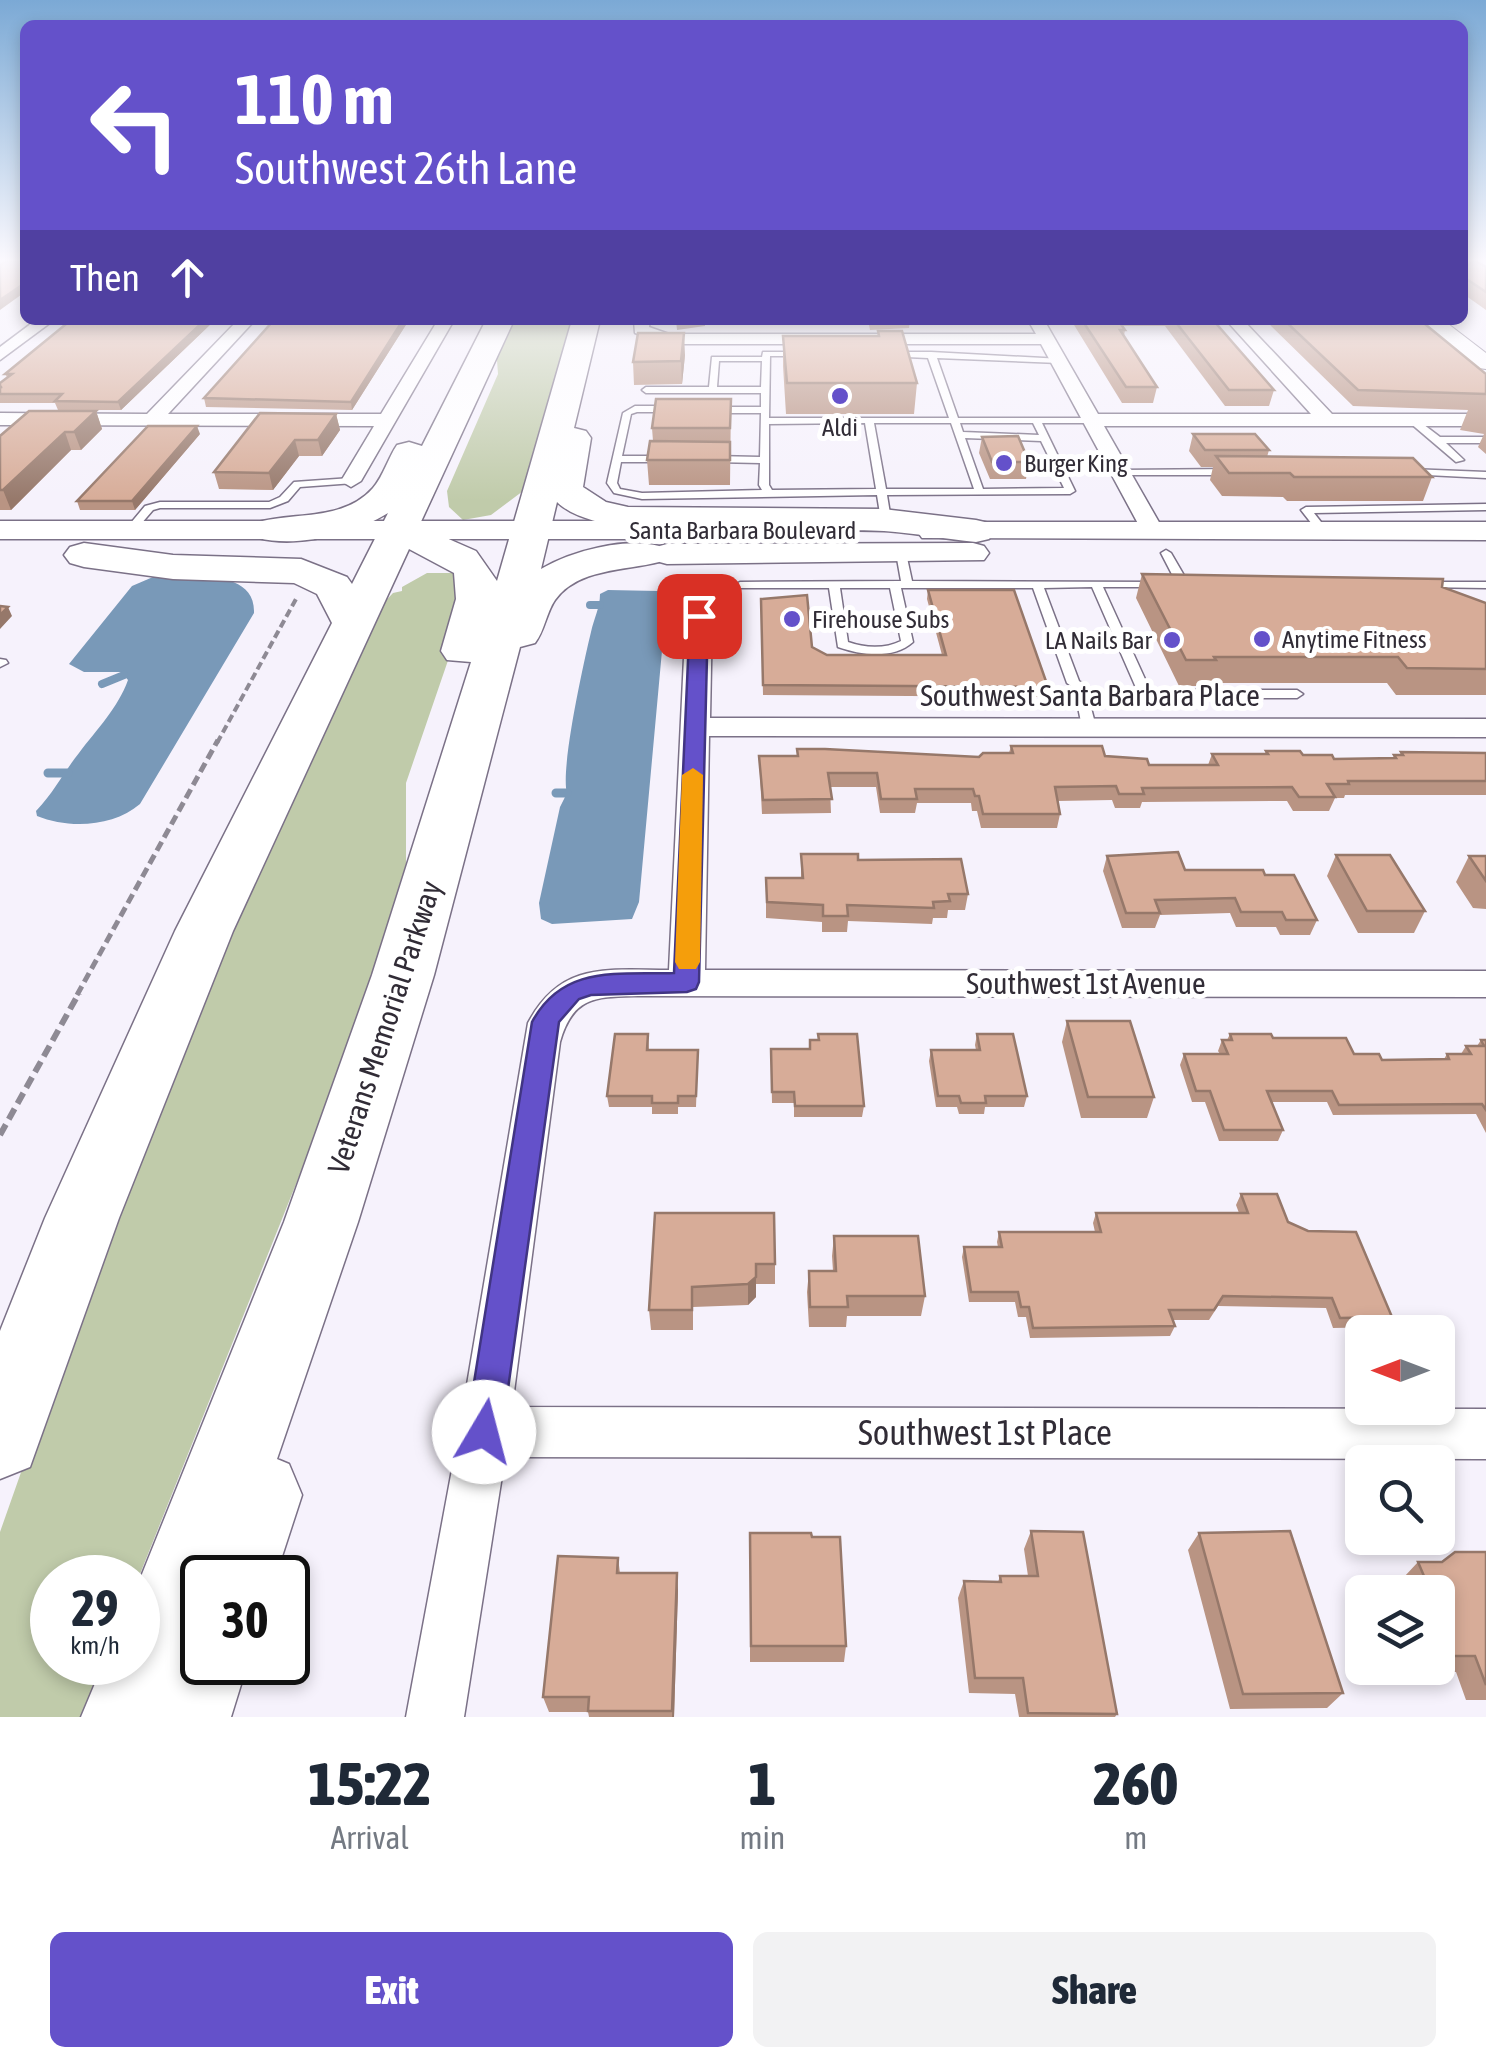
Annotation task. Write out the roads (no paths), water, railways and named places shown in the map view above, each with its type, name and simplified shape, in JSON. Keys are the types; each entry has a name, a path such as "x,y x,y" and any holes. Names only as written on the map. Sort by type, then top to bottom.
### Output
{"highway":[{"path":"271,530 328,522 382,500 454,366 484,341"},
{"path":"324,610 391,542 489,341"},
{"path":"425,901 420,784 480,592 475,572 434,500 490,373 492,341"},
{"name":"Veterans Memorial Parkway","path":"132,1717 322,1222 375,1060 529,542 581,341"},
{"path":"585,341 588,381 564,482 569,495 584,506 628,518 893,544 976,531"},
{"path":"391,542 529,542"},
{"path":"0,1437 82,1218 204,930 334,586 310,573 269,567 173,567 84,554"},
{"path":"425,901 460,872 532,597 548,582 572,569 644,554"},
{"path":"238,1555 378,1153 375,1060"},
{"path":"181,1717 192,1685"}],"main road":[{"path":"9,531 271,530 391,542"},
{"name":"Santa Barbara Boulevard","path":"976,531 1486,554"},
{"name":"Santa Barbara Boulevard","path":"529,542 1159,542 1323,531 1486,531"},
{"path":"0,554 391,542"},
{"name":"Santa Barbara Boulevard","path":"529,542 644,554 893,544"}],"street":[{"path":"152,420 227,341"},
{"path":"351,481 434,341"},
{"path":"685,341 765,351 828,341"},
{"path":"1048,341 1159,542"},
{"path":"1254,341 1327,420"},
{"path":"1458,341 1486,363"},
{"path":"0,419 389,420"},
{"path":"1092,420 1486,420"},
{"path":"687,982 699,616"},
{"name":"Southwest Santa Barbara Place","path":"694,727 1486,728"},
{"name":"Southwest 1st Avenue","path":"436,1717 546,1022 554,1006 570,992 590,986 687,982 1486,984"},
{"name":"Southwest 1st Place","path":"484,1432 1486,1434"}],"lane":[{"path":"714,390 715,359 765,351 821,354"},
{"path":"765,351 764,485 769,493"},
{"path":"876,354 1059,361"},
{"path":"931,354 980,493"},
{"path":"646,390 766,390"},
{"path":"1092,420 869,420 634,409 628,413 612,483 617,492 642,496 769,493 893,544 1037,584 1203,584"},
{"path":"834,585 842,644 854,649 894,649 906,642 893,544 869,420"},
{"path":"740,585 834,585 893,544 980,493 1070,491 1036,420"},
{"path":"1412,420 1460,460"},
{"path":"962,435 1043,434"},
{"path":"1438,440 1486,440"},
{"path":"617,459 672,459"},
{"path":"709,459 765,460"},
{"path":"1121,472 1242,472"},
{"path":"1397,472 1486,475"},
{"path":"130,530 149,508 160,504 270,505 284,499 297,484 351,481"},
{"path":"1323,531 1306,510 1486,508"},
{"path":"1159,542 1183,584"},
{"path":"1037,584 1074,683 1092,696"},
{"path":"1096,584 1145,693"},
{"path":"1412,585 1486,585"},
{"path":"1089,726 1083,702 1092,696 1297,694"}],"water":[{"path":"199,576 231,581 251,598 254,613 140,804 117,817 90,824 63,823 37,816 36,811 113,709 128,680 121,672 84,672 69,664 132,586 153,577"},
{"path":"608,590 658,591 667,596 639,902 632,919 552,924 541,919 539,903 560,807 567,793 570,739 583,666 600,594"}],"waterway":[{"path":"590,605 600,605"},
{"path":"102,684 124,675"},
{"path":"48,773 68,773"},
{"path":"556,793 567,793"}],"place":[{"name":"Aldi","path":"840,396"},
{"name":"Burger King","path":"1004,463"},
{"name":"Firehouse Subs","path":"792,619"},
{"name":"Anytime Fitness","path":"1262,639"},
{"name":"LA Nails Bar","path":"1172,640"}]}
